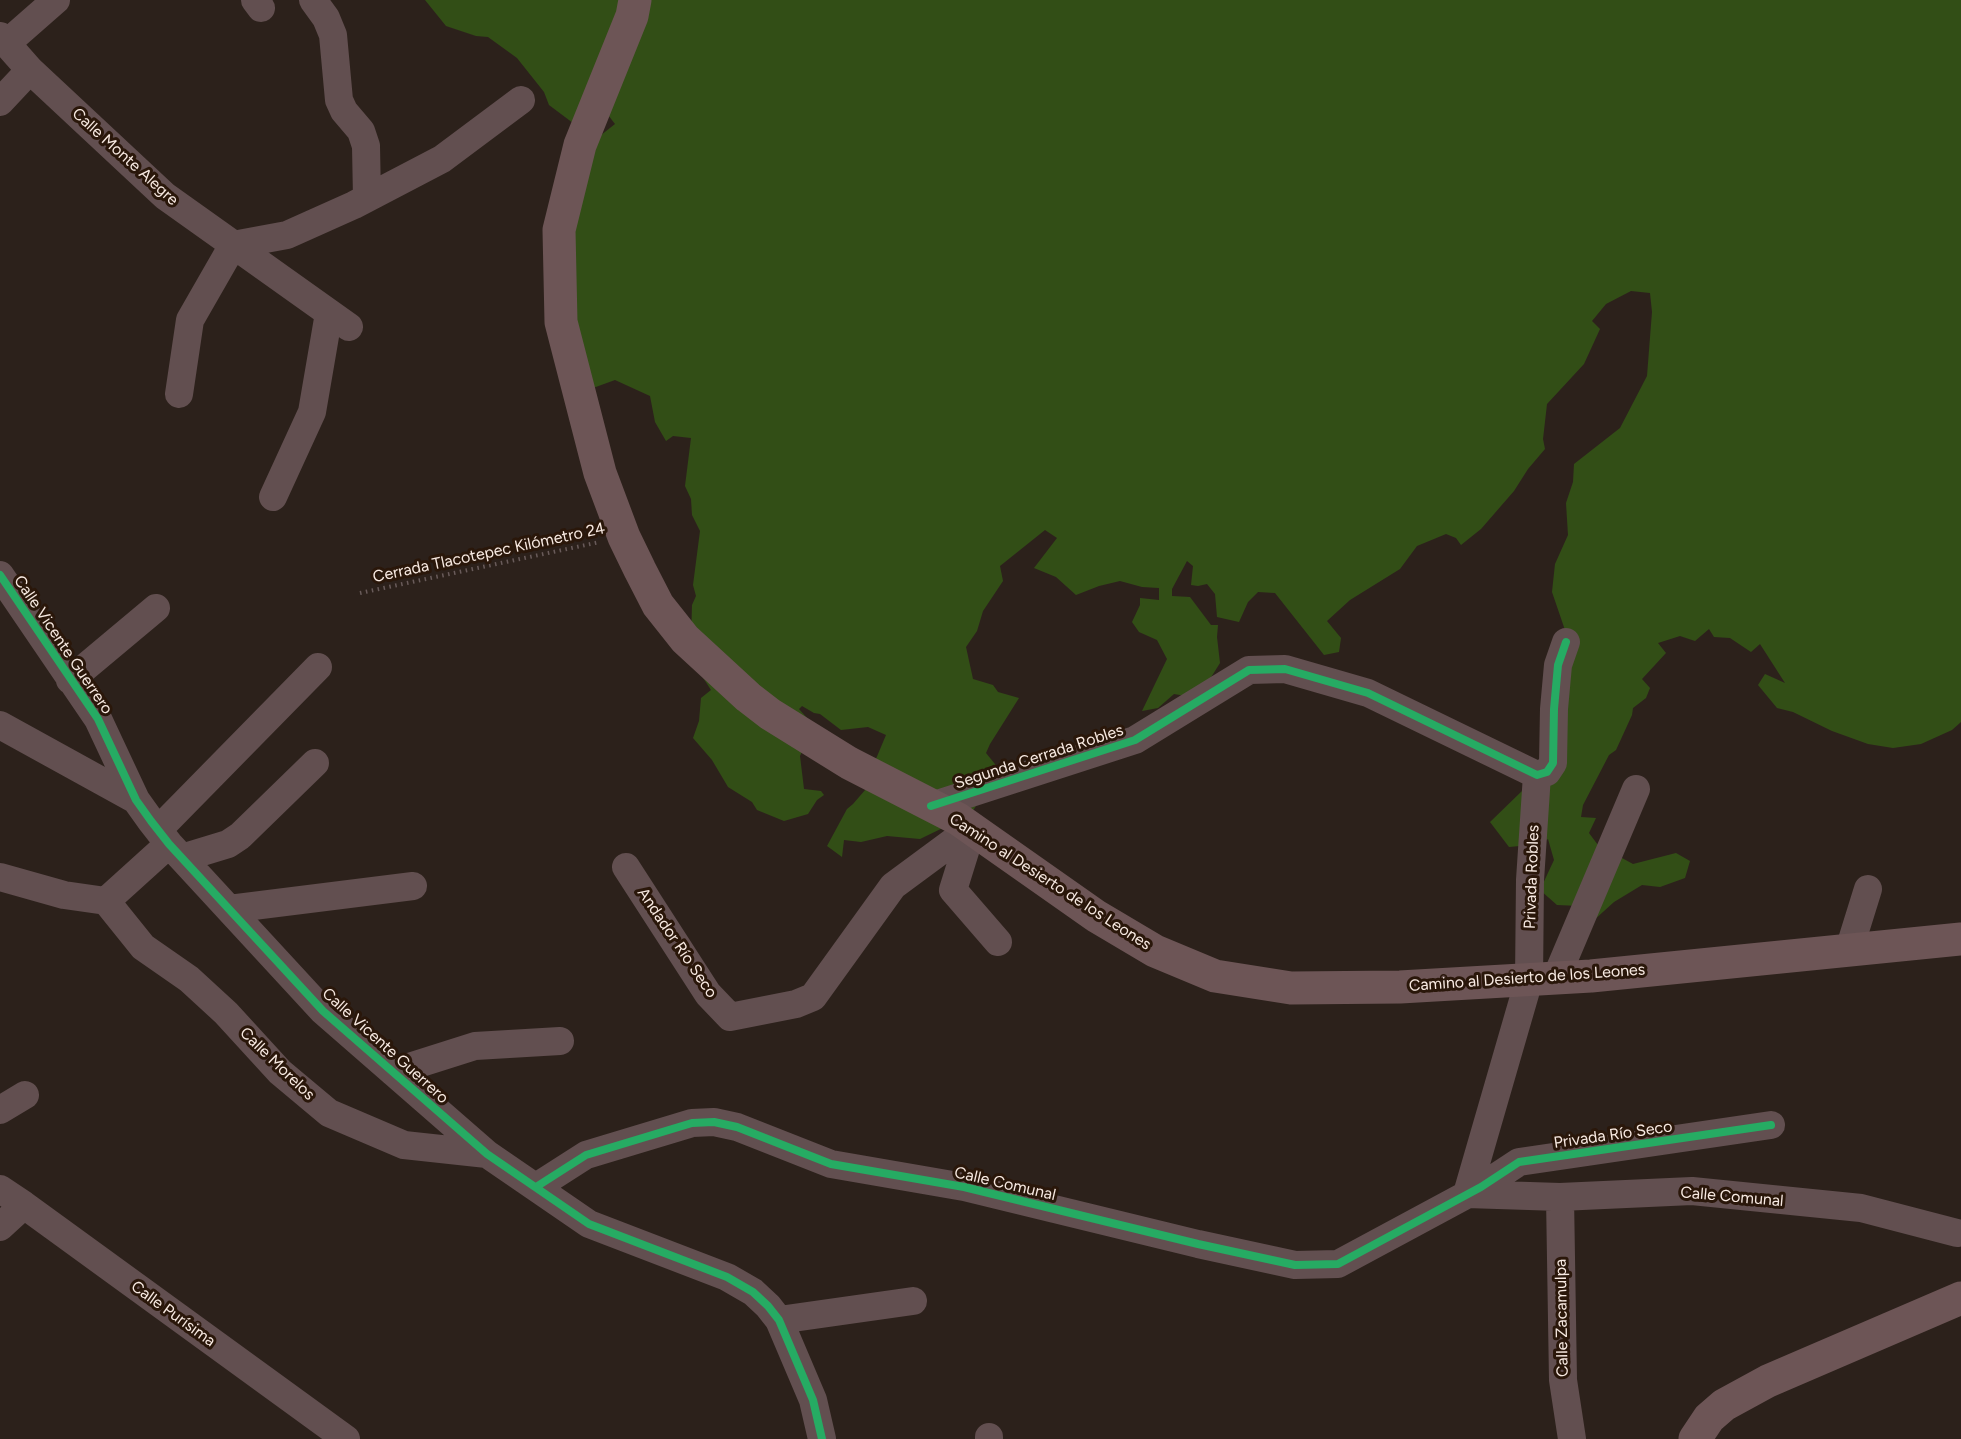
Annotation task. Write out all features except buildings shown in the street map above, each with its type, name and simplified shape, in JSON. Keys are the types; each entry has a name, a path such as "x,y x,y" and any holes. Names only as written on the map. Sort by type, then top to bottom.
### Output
{"main road":[{"name":"Camino al Desierto de los Leones","path":"635,0 632,16 580,145 559,230 561,322 600,473 624,537 658,605 685,639 748,697 770,714 849,763 969,827 1096,916 1155,951 1215,976 1291,988 1400,987 1542,979 1961,939"},
{"path":"1695,1439 1709,1418 1724,1405 1768,1381 1961,1298"}],"street":[{"path":"4,40 56,0"},
{"path":"313,0 326,18 333,35 339,100 344,111 361,131 366,146 367,198"},
{"name":"Calle Monte Alegre","path":"4,40 30,70 165,196 339,320 312,412 273,497"},
{"path":"0,102 30,70"},
{"path":"179,394 190,320 233,245 287,235 367,198 442,159 521,100"},
{"name":"Calle Vicente Guerrero","path":"0,575 98,719 136,800 170,844 323,1011 487,1154 589,1224 727,1277 753,1292 779,1320 813,1400 822,1439"},
{"path":"70,680 156,608"},
{"name":"Privada Robles","path":"1542,979 1530,880 1542,773 1553,763 1554,709 1562,653"},
{"path":"0,877 64,895 106,901 170,844 318,667"},
{"name":"Segunda Cerrada Robles","path":"931,806 1135,740 1249,670 1285,669 1368,693 1542,773"},
{"path":"0,725 136,800"},
{"path":"170,844 228,844 240,836 315,763"},
{"path":"1467,1194 1542,979 1636,789"},
{"path":"969,827 954,890 998,942"},
{"name":"Andador Río Seco","path":"626,867 708,994 730,1017 796,1004 813,997 893,886 958,838 969,827"},
{"path":"229,909 413,886"},
{"path":"1849,950 1868,888"},
{"name":"Calle Morelos","path":"106,901 143,947 189,979 226,1013 280,1072 329,1113 404,1145 487,1154"},
{"path":"393,1072 475,1046 560,1041"},
{"path":"0,1110 25,1095"},
{"name":"Calle Comunal","path":"537,1187 586,1155 692,1123 714,1122 737,1127 831,1164 964,1187 1295,1266 1338,1264 1467,1194 1560,1197 1692,1191 1861,1208 1957,1233"},
{"name":"Privada Río Seco","path":"1467,1194 1519,1162 1771,1125"},
{"name":"Calle Purísima","path":"0,1189 346,1439"},
{"name":"Calle Zacamulpa","path":"1560,1197 1563,1380 1572,1439"},
{"path":"0,1227 24,1205"},
{"path":"779,1320 914,1301"}],"green space":[{"path":"425,0 1961,0 1961,722 1952,730 1921,744 1893,748 1868,744 1832,731 1793,712 1777,708 1758,685 1765,674 1785,683 1760,644 1751,652 1730,638 1714,637 1709,629 1695,641 1680,636 1658,643 1666,653 1642,679 1650,688 1646,698 1633,708 1616,750 1609,755 1583,805 1581,817 1596,818 1589,833 1598,845 1633,864 1676,853 1690,861 1685,878 1660,887 1642,885 1614,902 1593,921 1580,906 1557,905 1540,890 1554,860 1548,839 1541,844 1509,847 1490,822 1554,760 1566,633 1552,592 1555,564 1568,535 1566,503 1573,482 1574,464 1620,428 1647,376 1652,312 1650,293 1631,291 1606,304 1592,321 1600,329 1584,364 1547,404 1543,439 1545,449 1528,469 1514,491 1481,529 1461,545 1456,538 1446,534 1417,546 1400,569 1350,600 1327,621 1341,638 1339,652 1324,655 1275,593 1258,592 1248,602 1239,622 1217,617 1215,594 1207,584 1191,585 1193,566 1187,561 1172,589 1172,596 1190,597 1211,625 1218,625 1220,663 1198,698 1174,694 1158,708 1142,711 1167,659 1157,640 1139,632 1132,622 1140,605 1140,598 1159,600 1159,588 1142,587 1120,581 1076,595 1056,577 1034,568 1057,538 1045,530 1000,566 1003,581 983,611 977,631 966,647 973,679 993,685 998,692 1019,698 986,753 999,769 964,825 953,823 920,839 887,836 861,842 844,840 842,857 827,846 847,809 872,782 873,766 886,735 868,727 841,730 820,714 802,706 799,709 807,718 810,735 800,756 804,789 821,791 824,795 817,800 808,814 784,821 757,810 752,802 728,787 712,760 693,738 699,721 701,698 711,690 687,653 691,640 692,605 696,596 693,585 700,531 692,515 691,499 685,486 691,438 673,436 666,441 655,422 650,396 615,380 593,388 556,304 586,147 615,124 602,107 573,123 549,105 544,92 517,58 488,37 476,36 446,26"}],"cycle path":[{"path":"0,575 98,719 136,800 151,821 169,844 323,1011 487,1154 589,1224 727,1277 753,1292 779,1320 813,1400 822,1439"},
{"path":"931,806 1135,740 1249,670 1285,669 1368,693 1537,775 1547,772 1553,763 1558,665 1566,642"},
{"path":"536,1187 586,1155 692,1123 714,1122 737,1127 831,1164 964,1187 1198,1244 1295,1265 1338,1264 1481,1187 1519,1162 1771,1125"}]}
